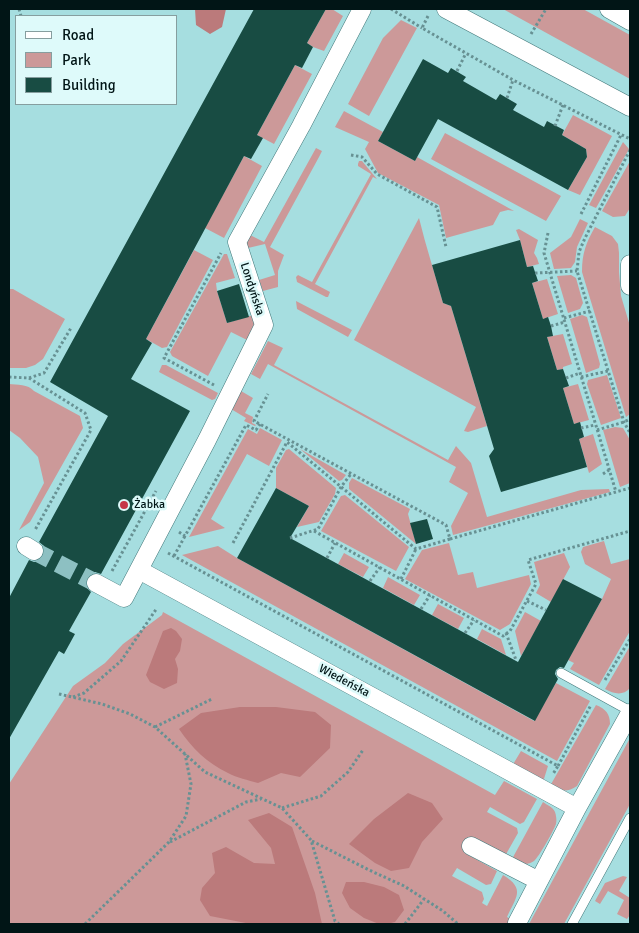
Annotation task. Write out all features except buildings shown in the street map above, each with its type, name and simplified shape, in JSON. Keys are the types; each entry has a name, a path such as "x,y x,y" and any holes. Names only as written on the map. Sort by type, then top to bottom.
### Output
{"street":[{"name":"Londyńska","path":"140,570 264,325 237,242 301,126 362,9"},
{"path":"446,9 630,108"},
{"path":"609,9 630,21"},
{"path":"630,264 630,286"},
{"path":"96,583 124,598 140,570"},
{"name":"Wiedeńska","path":"140,570 577,808"},
{"path":"517,923 630,712"},
{"path":"471,846 539,881"}],"lane":[{"path":"561,673 630,712"},
{"path":"572,924 630,818"}],"path":[{"path":"391,9 513,80 630,140"},
{"path":"422,28 432,9"},
{"path":"536,26 546,9"},
{"path":"457,72 466,53"},
{"path":"507,98 513,80"},
{"path":"555,126 563,105"},
{"path":"581,214 621,135"},
{"path":"630,150 585,238 579,252 577,271 624,422 630,433"},
{"path":"351,155 362,157 377,174 437,206 446,246"},
{"path":"548,232 544,253 616,492"},
{"path":"535,273 577,271"},
{"path":"564,318 590,310"},
{"path":"551,326 565,322"},
{"path":"9,377 28,378 44,373 71,328"},
{"path":"566,378 608,371"},
{"path":"28,378 85,413 91,430 30,548"},
{"path":"268,394 254,421 446,525 450,539"},
{"path":"597,430 630,419"},
{"path":"174,556 246,425 256,430 260,424"},
{"path":"581,428 596,425"},
{"path":"288,440 416,549"},
{"path":"233,543 288,440"},
{"path":"603,474 609,470"},
{"path":"290,538 318,530 341,487 351,474"},
{"path":"401,579 416,549 630,488"},
{"path":"164,523 185,536"},
{"path":"314,531 503,636 510,631 536,584 528,560 630,531"},
{"path":"327,558 335,543"},
{"path":"152,545 558,766 545,790"},
{"path":"370,581 380,568"},
{"path":"421,609 430,595"},
{"path":"527,601 546,610"},
{"path":"72,697 84,693 121,661 157,608"},
{"path":"465,633 474,620"},
{"path":"506,633 516,660"},
{"path":"59,694 102,704 155,726 205,772 282,808 311,840 404,886 443,911 458,924"},
{"path":"155,726 212,698"},
{"path":"282,808 321,796 348,772 363,750"},
{"path":"86,924 169,842 186,816 192,784 185,754"},
{"path":"169,842 246,802 262,799"},
{"path":"311,840 335,921 339,924"},
{"path":"405,924 424,899"}],"green space":[{"path":"326,9 332,9 343,16 324,51 307,43"},
{"path":"503,9 583,9 630,35 630,79"},
{"path":"401,20 417,28 369,116 348,104 383,38"},
{"path":"295,65 312,74 274,144 257,135"},
{"path":"344,111 383,132 378,141 415,161 417,157 514,211 500,212 493,225 446,238 439,205 378,173 365,149 369,142 335,127"},
{"path":"573,115 612,136 580,195 568,190 587,157 586,149 562,135"},
{"path":"445,133 561,196 546,221 431,159"},
{"path":"623,142 629,149 596,208 589,205"},
{"path":"316,148 322,151 270,247 284,255 278,271 278,287 263,291 259,280 275,275 265,244 248,248 246,242 250,235 264,242"},
{"path":"244,156 262,166 224,238 205,228"},
{"path":"359,161 362,161 377,179 373,177 315,284 330,292 328,297 326,297 297,282 296,277 298,275 312,282 371,174 358,166"},
{"path":"630,161 630,208 625,216 613,217 602,211"},
{"path":"419,218 443,303 451,306 487,426 468,432 464,431 476,407 354,340"},
{"path":"580,219 588,223 577,247 575,262 571,268 554,269 550,253 571,237"},
{"path":"595,227 612,236 618,244 621,296 630,326 630,414 626,417 582,272 585,248"},
{"path":"519,229 538,240 534,253 539,264 527,267 516,230"},
{"path":"194,250 213,260 167,347 162,348 146,339"},
{"path":"224,254 227,254 235,278 216,283 227,323 253,315 256,325 247,340 231,332 208,376 172,356 170,352"},
{"path":"571,275 576,278 583,303 580,309 568,313 557,276"},
{"path":"547,279 558,314 543,319 532,283"},
{"path":"9,289 13,289 65,319 43,359 35,365 26,368 9,368"},
{"path":"296,301 352,330 348,337 297,309"},
{"path":"582,315 587,317 600,364 599,368 586,373 570,319"},
{"path":"563,334 572,364 557,370 547,337"},
{"path":"268,341 283,348 274,365 448,460 456,446 471,463 487,517 581,490 609,489 610,492 453,535 451,526 468,493 449,482 456,467 268,364 260,379 251,374"},
{"path":"162,365 166,365 218,393 215,399 212,400 159,372"},
{"path":"607,375 621,418 601,425 587,384 588,380"},
{"path":"9,384 29,387 80,416 83,428 30,522 19,530 44,483 38,457 20,438 9,430"},
{"path":"578,384 589,420 574,424 563,388"},
{"path":"241,391 253,398 245,413 253,417 252,423 255,426 244,421 246,418 231,409"},
{"path":"615,427 623,428 630,440 630,483 620,487 603,430"},
{"path":"260,428 282,440 269,466 247,454 211,519 225,528 189,537 248,429 257,434"},
{"path":"593,434 602,464 589,473 579,439"},
{"path":"289,449 336,488 335,494 319,522 297,527 309,506 276,488 276,468 286,450"},
{"path":"300,449 346,475 339,481"},
{"path":"352,478 410,509 408,514 416,544 349,489 349,483"},
{"path":"345,495 409,547 396,571 321,531 341,496"},
{"path":"604,541 611,564 630,559 630,631 599,685 570,669 574,663 568,660 611,579 585,564 581,552 583,547"},
{"path":"449,543 458,575 473,572 477,588 529,575 531,584 510,624 500,630 405,579 422,550"},
{"path":"218,546 534,721 556,683 590,701 557,761 182,555"},
{"path":"344,553 369,567 363,577 338,564"},
{"path":"564,553 570,567 551,602 536,593 540,585 534,562"},
{"path":"388,577 420,595 414,605 383,588"},
{"path":"438,604 464,618 458,629 432,615"},
{"path":"163,612 495,795 504,781 537,799 524,822 520,824 490,807 487,812 517,828 518,833 505,856 473,838 465,853 497,871 491,884 486,885 457,868 452,876 482,892 484,899 482,903 487,906 503,875 510,880 517,889 517,894 507,917 519,924 9,924 9,784 73,686 105,663 123,644 162,615"},
{"path":"525,612 541,621 521,656 515,631"},
{"path":"482,629 501,639 506,655 477,639"},
{"path":"630,646 630,688 627,691 618,693 605,689"},
{"path":"596,705 607,712 610,724 577,786 570,790 564,790 550,786"},
{"path":"630,738 630,804 564,924 529,924"},
{"path":"521,751 548,766 543,782 512,766"},
{"path":"543,802 555,812 555,827 534,861 526,864 517,862 512,859"},
{"path":"623,876 627,877 619,891 630,898 630,915 627,919 617,914 624,900 608,891 600,904 595,901 605,883"}],"shaded area":[{"path":"195,9 226,9 222,27 210,34 196,25"},
{"path":"171,628 182,639 180,651 175,659 178,669 177,683 164,689 150,682 146,675 163,631"},
{"path":"240,707 276,707 315,712 331,725 330,748 300,777 281,773 258,783 231,775 213,765 200,754 179,729 201,713"},
{"path":"408,793 432,803 443,819 422,842 409,868 391,871 375,863 349,844 374,819"},
{"path":"269,813 292,827 315,893 322,924 251,924 210,916 200,900 202,888 215,873 212,853 226,847 254,863 275,864 271,848 248,820"},
{"path":"346,882 364,882 384,887 399,895 404,910 395,922 387,924 379,924 364,918 350,908 342,893"}],"tunnel":[{"path":"34,551 96,583"}],"place":[{"name":"Żabka","path":"124,505"}]}
